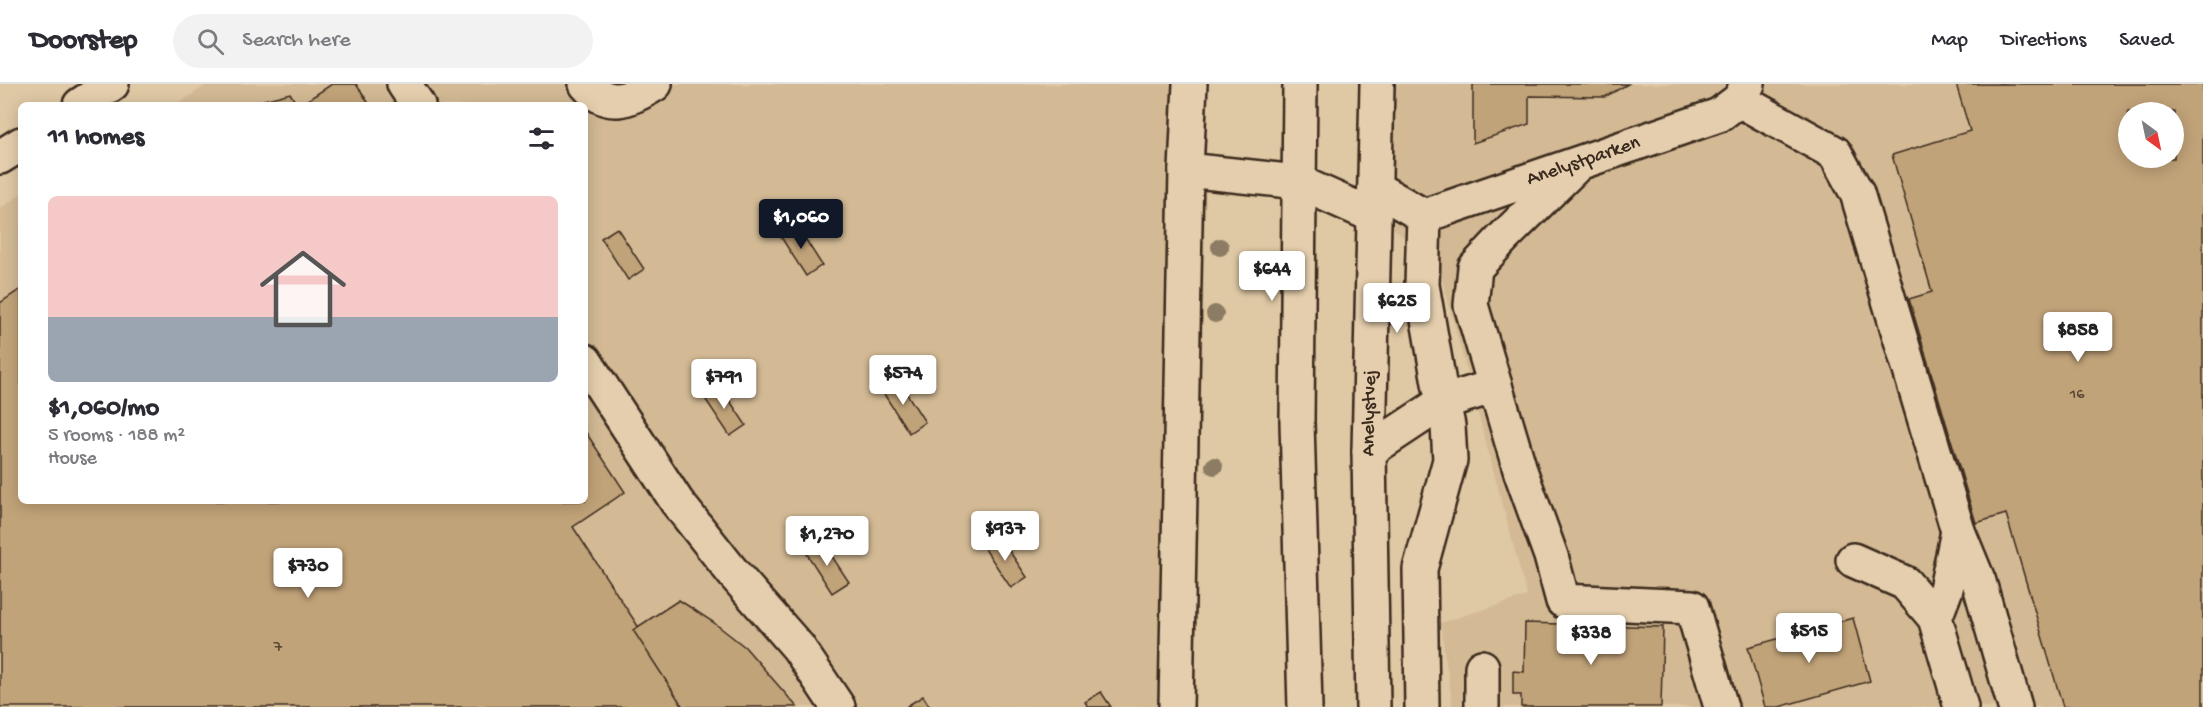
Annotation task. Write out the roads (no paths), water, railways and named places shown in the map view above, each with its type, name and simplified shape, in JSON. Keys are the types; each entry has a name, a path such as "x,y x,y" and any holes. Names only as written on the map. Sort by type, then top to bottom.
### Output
{"street":[{"path":"85,102 112,84"},
{"path":"404,84 416,102"},
{"path":"586,84 593,93 606,99 624,100 655,84"},
{"path":"1176,707 1186,170 1190,84"},
{"path":"1300,84 1297,422 1305,707"},
{"name":"Anelystvej","path":"1373,707 1369,451 1377,84"},
{"name":"Anelystparken","path":"1424,216 1719,115 1744,92 1835,153 1857,193 1958,531 1979,582 2015,707"},
{"path":"0,157 18,146"},
{"path":"1578,164 1475,268 1471,305 1521,473 1551,556 1563,601 1692,607 1721,707"},
{"path":"1186,170 1298,182 1424,216 1422,285 1448,426 1450,460 1420,569 1422,707"},
{"path":"588,366 677,501 734,574 798,647 838,707"},
{"path":"1369,451 1443,402 1495,387"},
{"path":"1935,618 1946,589 1958,531"},
{"path":"1853,560 1905,583 1935,618 1961,707"},
{"path":"1482,666 1482,707"}]}
